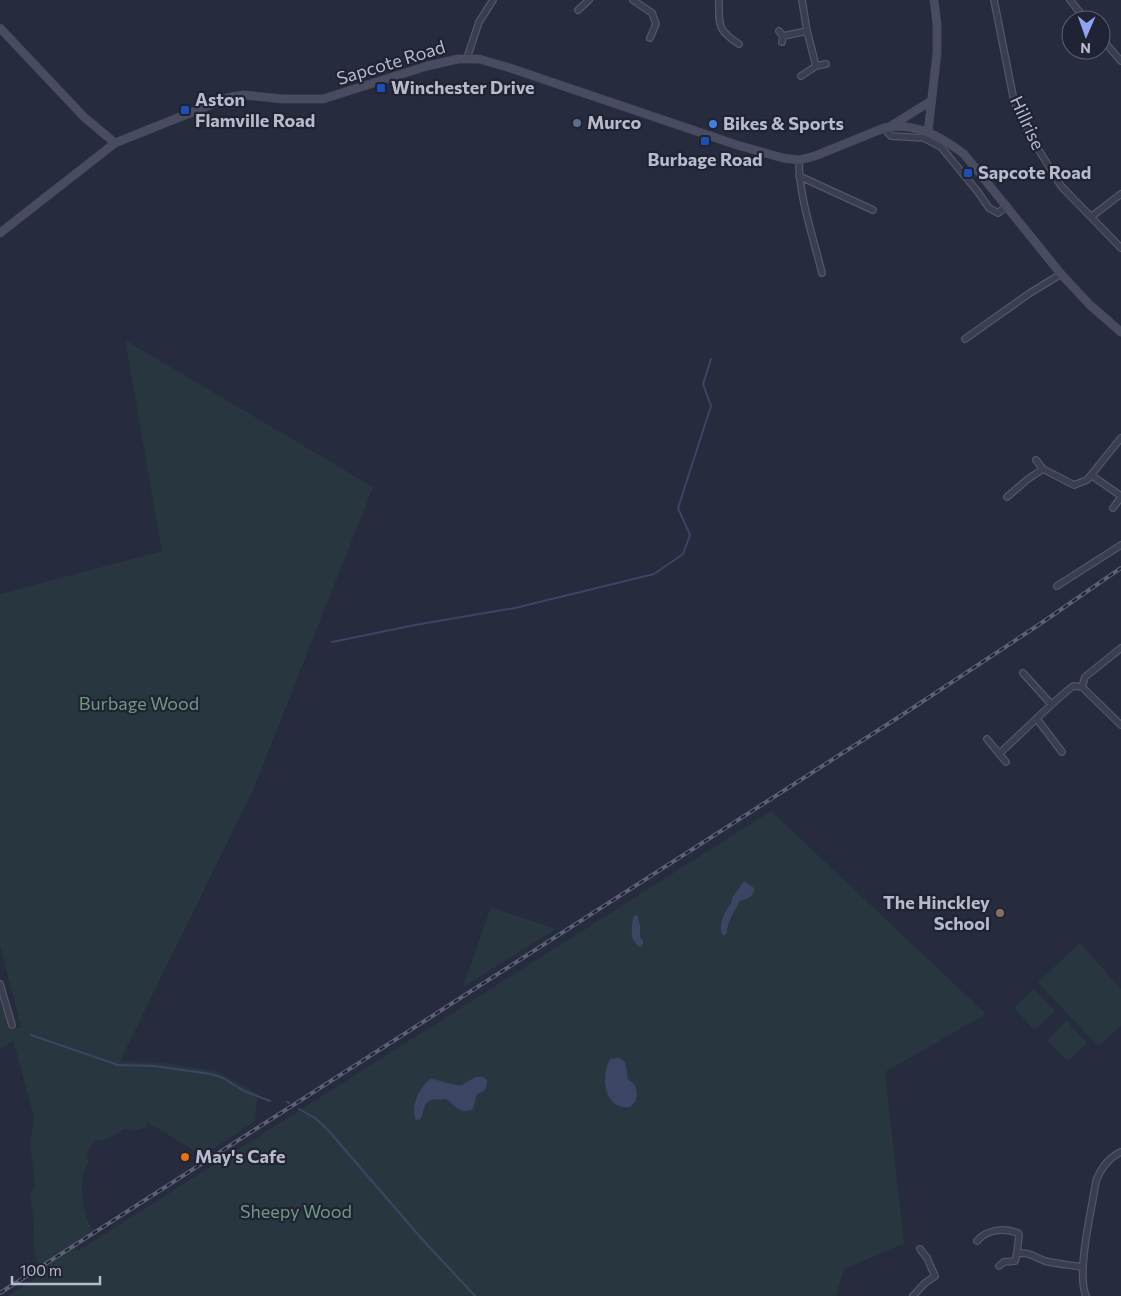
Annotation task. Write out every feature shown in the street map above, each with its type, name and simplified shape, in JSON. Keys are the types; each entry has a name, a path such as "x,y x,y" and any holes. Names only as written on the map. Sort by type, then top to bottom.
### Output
{"main road":[{"path":"928,132 937,53 937,24 934,0"},
{"path":"0,28 84,117 116,143"},
{"name":"Sapcote Road","path":"0,233 116,143 230,97 244,95 283,99 323,98 427,66 467,58 479,59 507,67 737,145 775,156 799,160 815,156 888,127 932,101"},
{"path":"888,127 928,132 944,139 964,154 1061,274 1090,305 1121,332"}],"street":[{"path":"467,58 479,22 493,0"},
{"path":"578,10 589,0"},
{"path":"719,0 720,27 739,44"},
{"path":"802,0 807,31 816,66"},
{"name":"Hillrise","path":"994,0 1014,101 1035,144 1061,186 1121,248"},
{"path":"1070,0 1078,10"},
{"path":"636,1 652,13 656,24 650,38"},
{"path":"781,36 807,31"},
{"path":"1111,50 1121,61"},
{"path":"801,76 816,66 826,64"},
{"path":"888,127 891,136 924,138 941,147 989,208 998,214 1007,206"},
{"path":"799,160 799,176 822,273"},
{"path":"799,176 873,210"},
{"path":"1091,217 1121,194"},
{"path":"965,339 1030,293 1061,274"},
{"path":"1036,460 1043,469 1074,485 1087,480 1121,438"},
{"path":"1007,497 1043,469"},
{"path":"1091,475 1121,496 1113,508"},
{"path":"1057,586 1121,544"},
{"path":"1082,687 1085,677 1121,648"},
{"path":"1023,672 1051,704"},
{"path":"999,754 1051,704 1074,686 1082,687 1121,725"},
{"path":"1037,719 1062,752"},
{"path":"987,740 1006,762"},
{"path":"0,984 12,1025"},
{"path":"1086,1296 1082,1283 1082,1267 1096,1181 1100,1170 1107,1161 1118,1153"},
{"path":"977,1241 983,1233 997,1230 1018,1232 1017,1253 1014,1260 1004,1262 999,1266"},
{"path":"913,1296 925,1283 935,1276 927,1258 920,1249"},
{"path":"1017,1253 1034,1254 1043,1260 1082,1267"}],"green space":[{"path":"125,340 373,487 253,790 120,1061 163,1063 216,1071 258,1094 255,1121 201,1157 184,1144 147,1122 146,1127 135,1131 125,1129 105,1140 94,1141 87,1152 89,1162 85,1168 82,1186 86,1215 93,1230 75,1242 78,1251 771,811 986,1014 885,1072 904,1243 843,1270 836,1296 8,1296 45,1272 44,1262 38,1265 33,1244 34,1225 30,1194 35,1186 30,1145 34,1117 13,1040 0,1050 0,998 10,1030 21,1027 0,945 0,594 162,551"},
{"path":"491,907 556,929 463,987"},
{"path":"1080,943 1121,989 1121,1026 1098,1046 1038,982"},
{"path":"1034,989 1055,1011 1034,1030 1014,1008"},
{"path":"1067,1021 1087,1043 1068,1061 1047,1040"}],"water":[{"path":"744,881 754,888 753,893 750,897 740,901 730,920 727,933 723,936 721,932 722,920 731,904 732,898"},
{"path":"637,915 640,925 640,937 643,940 643,944 640,947 632,937 634,916"},
{"path":"619,1058 625,1062 628,1079 635,1085 636,1101 630,1107 621,1107 614,1103 606,1091 605,1075 607,1066 610,1059"},
{"path":"476,1077 483,1077 487,1080 487,1083 484,1091 477,1094 473,1109 469,1111 461,1110 446,1099 430,1100 425,1105 421,1119 416,1120 414,1109 417,1098 422,1088 430,1079 462,1085"}],"waterway":[{"path":"332,642 415,625 515,608 654,574 683,554 690,535 678,508 711,406 703,384 711,359"},
{"path":"31,1035 118,1065 154,1066 211,1074 223,1078 244,1091 270,1101"},
{"path":"299,1109 315,1118 328,1130 421,1238 475,1296"}],"railway":[{"path":"0,1293 902,715 1121,568"}],"place":[{"name":"Winchester Drive","path":"381,88"},
{"name":"Aston Flamville Road","path":"185,110"},
{"name":"Murco","path":"577,123"},
{"name":"Bikes & Sports","path":"713,124"},
{"name":"Burbage Road","path":"705,141"},
{"name":"Sapcote Road","path":"968,173"},
{"name":"The Hinckley School","path":"1000,913"},
{"name":"May's Cafe","path":"185,1157"}],"park label":[{"name":"Burbage Wood","path":"139,704"},
{"name":"Sheepy Wood","path":"296,1212"}]}
